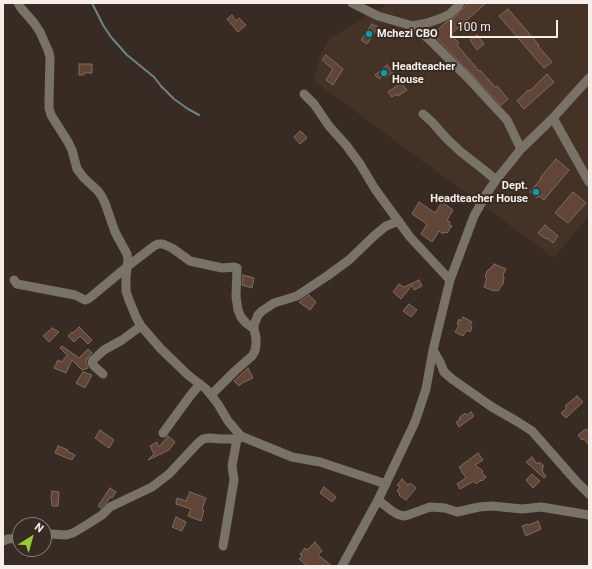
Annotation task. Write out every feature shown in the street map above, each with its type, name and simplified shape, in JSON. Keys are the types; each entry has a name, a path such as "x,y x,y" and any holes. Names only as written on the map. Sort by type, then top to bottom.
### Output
{"street":[{"path":"18,3 40,32 48,50 50,57 49,100 51,115 72,150 77,169 102,197 115,232 127,254 128,266 126,291 136,317 141,326 161,349 211,395 228,422 239,434 240,438 232,466 234,480 223,546"},
{"path":"352,3 378,16 413,26 430,40 468,77 507,120 521,150"},
{"path":"413,26 427,23 450,14 460,3"},
{"path":"342,566 378,500 415,422 426,389 433,350 450,280 474,216 496,180 521,150 553,118 589,78"},
{"path":"304,94 314,104 329,126 360,164 375,189 410,238 450,280"},
{"path":"423,114 460,152 496,180"},
{"path":"553,118 589,182"},
{"path":"211,395 252,356 255,351 256,338 254,329 256,319 262,310 274,303 298,296 349,260 386,226 399,221"},
{"path":"14,280 17,284 75,295 85,300 154,246 163,244 172,248 190,261 222,268 236,268 236,297 238,310 246,323 254,329"},
{"path":"103,374 94,366 92,363 93,360 104,350 122,340 141,326"},
{"path":"433,350 444,372 492,407 532,431 576,482 589,494"},
{"path":"163,433 200,384"},
{"path":"52,534 66,535 73,533 88,524 110,507 152,487 170,474 203,439 240,438 292,457 320,462 386,484"},
{"path":"378,500 392,511 403,516 408,516 430,507 444,508 458,512 479,507 492,506 522,509 541,508 589,515"}],"shaded area":[{"path":"390,3 589,3 589,215 554,258 314,81 319,58 329,39 374,11"}],"building":[{"path":"468,3 486,3 451,34 459,43 457,45 479,71 480,70 495,87 497,86 508,99 501,105 433,34 445,23 454,18"},
{"path":"508,9 552,62 544,68 499,16"},
{"path":"232,15 236,21 239,18 246,25 238,32 227,19"},
{"name":"Mchezi CBO","path":"372,24 378,27 367,44 361,40"},
{"path":"477,35 484,44 477,50 470,40"},
{"path":"326,55 343,69 333,85 326,80 333,69 322,60"},
{"path":"79,64 92,64 92,73 84,73 84,75 79,75"},
{"name":"Headteacher House","path":"387,65 393,72 385,78 383,76 379,79 375,75"},
{"path":"547,74 554,82 524,109 517,101 528,90 530,91"},
{"path":"401,83 407,90 398,96 397,94 392,97 388,92"},
{"path":"300,131 307,138 300,144 294,137"},
{"path":"556,159 569,170 544,200 539,196 537,198 530,192"},
{"path":"573,192 586,203 568,223 555,213"},
{"path":"419,202 435,213 442,202 453,210 447,220 450,222 449,225 452,226 447,233 444,232 443,234 439,231 432,242 421,234 427,224 412,214"},
{"path":"545,225 558,236 553,243 538,233"},
{"path":"494,264 506,269 503,275 504,282 498,291 484,287 487,278 485,277 487,271 493,267"},
{"path":"243,275 254,278 252,288 242,285"},
{"path":"419,280 422,286 414,290 412,285 401,299 393,292 399,284 404,287"},
{"path":"309,295 316,302 310,310 299,302"},
{"path":"409,304 417,310 411,317 403,311"},
{"path":"463,317 472,322 470,325 472,327 470,332 467,330 463,336 455,332 459,325 457,324 459,319 461,321"},
{"path":"79,327 92,340 88,344 80,336 74,342 68,336"},
{"path":"52,328 59,332 49,342 43,336"},
{"path":"62,346 79,358 88,349 92,353 86,361 88,368 82,370 72,360 66,373 54,368 58,360 62,362 67,355 60,348"},
{"path":"248,368 253,378 239,386 234,381"},
{"path":"83,372 92,375 85,388 76,383"},
{"path":"577,396 583,402 566,418 561,413 567,408 565,406"},
{"path":"471,412 474,416 459,427 456,422 461,419 459,418 465,413 467,415"},
{"path":"586,429 589,433 589,445 578,435"},
{"path":"100,430 114,440 109,448 95,438"},
{"path":"168,436 175,442 169,450 148,460 154,454 150,446 157,442 159,447"},
{"path":"58,446 75,455 72,460 55,453"},
{"path":"478,453 483,460 475,465 483,471 482,473 486,477 476,484 474,481 460,489 457,484 466,478 459,467"},
{"path":"532,457 537,464 539,462 544,466 542,471 546,476 544,478 526,462"},
{"path":"532,474 540,481 533,488 526,480"},
{"path":"402,479 408,485 410,483 416,488 406,500 399,495 400,494 397,491 400,487 397,485"},
{"path":"324,487 336,497 332,502 320,493"},
{"path":"110,488 116,492 101,508 98,506"},
{"path":"52,491 59,492 58,506 52,506"},
{"path":"190,492 206,498 202,509 204,510 201,521 188,516 191,509 176,504 177,498 186,501"},
{"path":"176,517 186,522 182,531 172,527"},
{"path":"538,521 541,529 526,536 522,526"},
{"path":"315,542 322,551 318,555 332,566 307,566 299,559 302,556 300,554 305,548 307,550"}],"waterway":[{"path":"92,3 111,37 127,55 154,77 174,99 199,115"}],"place":[{"name":"Mchezi CBO","path":"369,34"},
{"name":"Headteacher House","path":"384,73"},
{"name":"Dept. Headteacher House","path":"536,192"}]}
